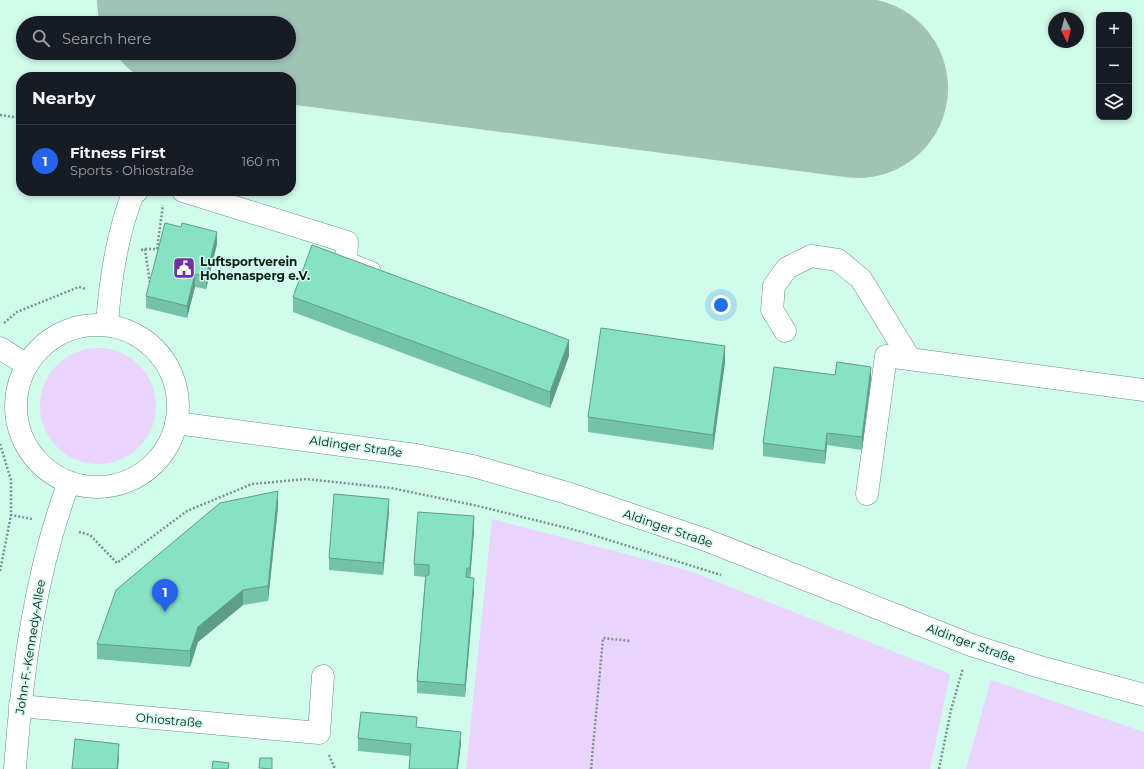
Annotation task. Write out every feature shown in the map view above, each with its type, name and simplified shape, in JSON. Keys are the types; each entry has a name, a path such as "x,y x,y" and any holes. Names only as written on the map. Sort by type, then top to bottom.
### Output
{"main road":[{"path":"107,325 109,292 132,196"},
{"path":"177,196 347,242 346,263 390,280"},
{"path":"785,331 772,310 774,286 787,268 810,256 838,260 861,279 910,359"},
{"path":"91,324 107,325 122,328 136,334 149,343 160,354 175,380 178,396 176,423 170,441 162,455 151,467 123,483 107,487 90,487 69,482 46,469 34,458 25,444 19,430 15,414 15,398 19,382 27,364 46,342 59,333 75,327 91,324"},
{"path":"0,348 27,364"},
{"path":"867,494 886,356 1144,390"},
{"name":"Aldinger Straße","path":"176,423 416,454 473,466 567,493 706,540 971,645 1040,667 1144,694"},
{"name":"John-F.-Kennedy-Allee","path":"15,769 20,706 35,606 54,524 69,482"},
{"name":"Ohiostraße","path":"20,706 319,733 323,676"}],"path":[{"path":"0,115 16,117"},
{"path":"118,250 159,249 173,196"},
{"path":"145,250 151,286 149,291"},
{"path":"0,326 17,312 79,287 109,292"},
{"path":"0,444 11,480 11,515 0,571"},
{"path":"11,515 54,524 90,535 117,563 187,511 252,484 306,479 392,488 478,506 583,532 727,577"},
{"path":"591,769 603,638 630,641"},
{"path":"939,769 951,710 964,667 956,664"}],"shaded area":[{"path":"98,348 120,352 139,365 152,384 156,406 152,428 139,447 120,460 98,464 76,460 57,447 44,428 40,406 44,384 57,365 76,352"},
{"path":"492,519 690,571 950,674 930,769 466,769"},
{"path":"991,680 1144,732 1144,769 966,769"}],"building":[{"name":"Luftsportverein Hohenasperg e.V.","path":"165,223 181,227 182,223 217,232 206,277 195,274 187,306 146,296"},
{"path":"312,245 569,340 550,392 293,297"},
{"path":"601,328 725,346 713,435 588,417"},
{"path":"837,362 871,367 862,437 827,433 825,451 763,443 774,367 835,375"},
{"path":"278,491 268,586 243,590 198,627 190,651 97,644 116,590 220,503"},
{"path":"334,494 389,499 383,563 329,558"},
{"path":"418,512 474,516 470,568 467,568 466,577 474,578 465,685 417,681 426,575 429,575 429,565 414,564"},
{"path":"361,712 417,717 416,727 461,732 457,769 409,769 411,744 358,738"},
{"path":"75,739 119,744 117,769 72,769"},
{"path":"260,758 272,758 272,769 259,768"},
{"path":"213,761 229,763 228,769 212,769"}],"taxiway":[{"path":"189,72 190,60"}],"runway":[{"path":"187,0 858,88"}],"place":[{"name":"Luftsportverein Hohenasperg e.V.","path":"184,268"},
{"name":"Fitness First","path":"165,612"}]}
